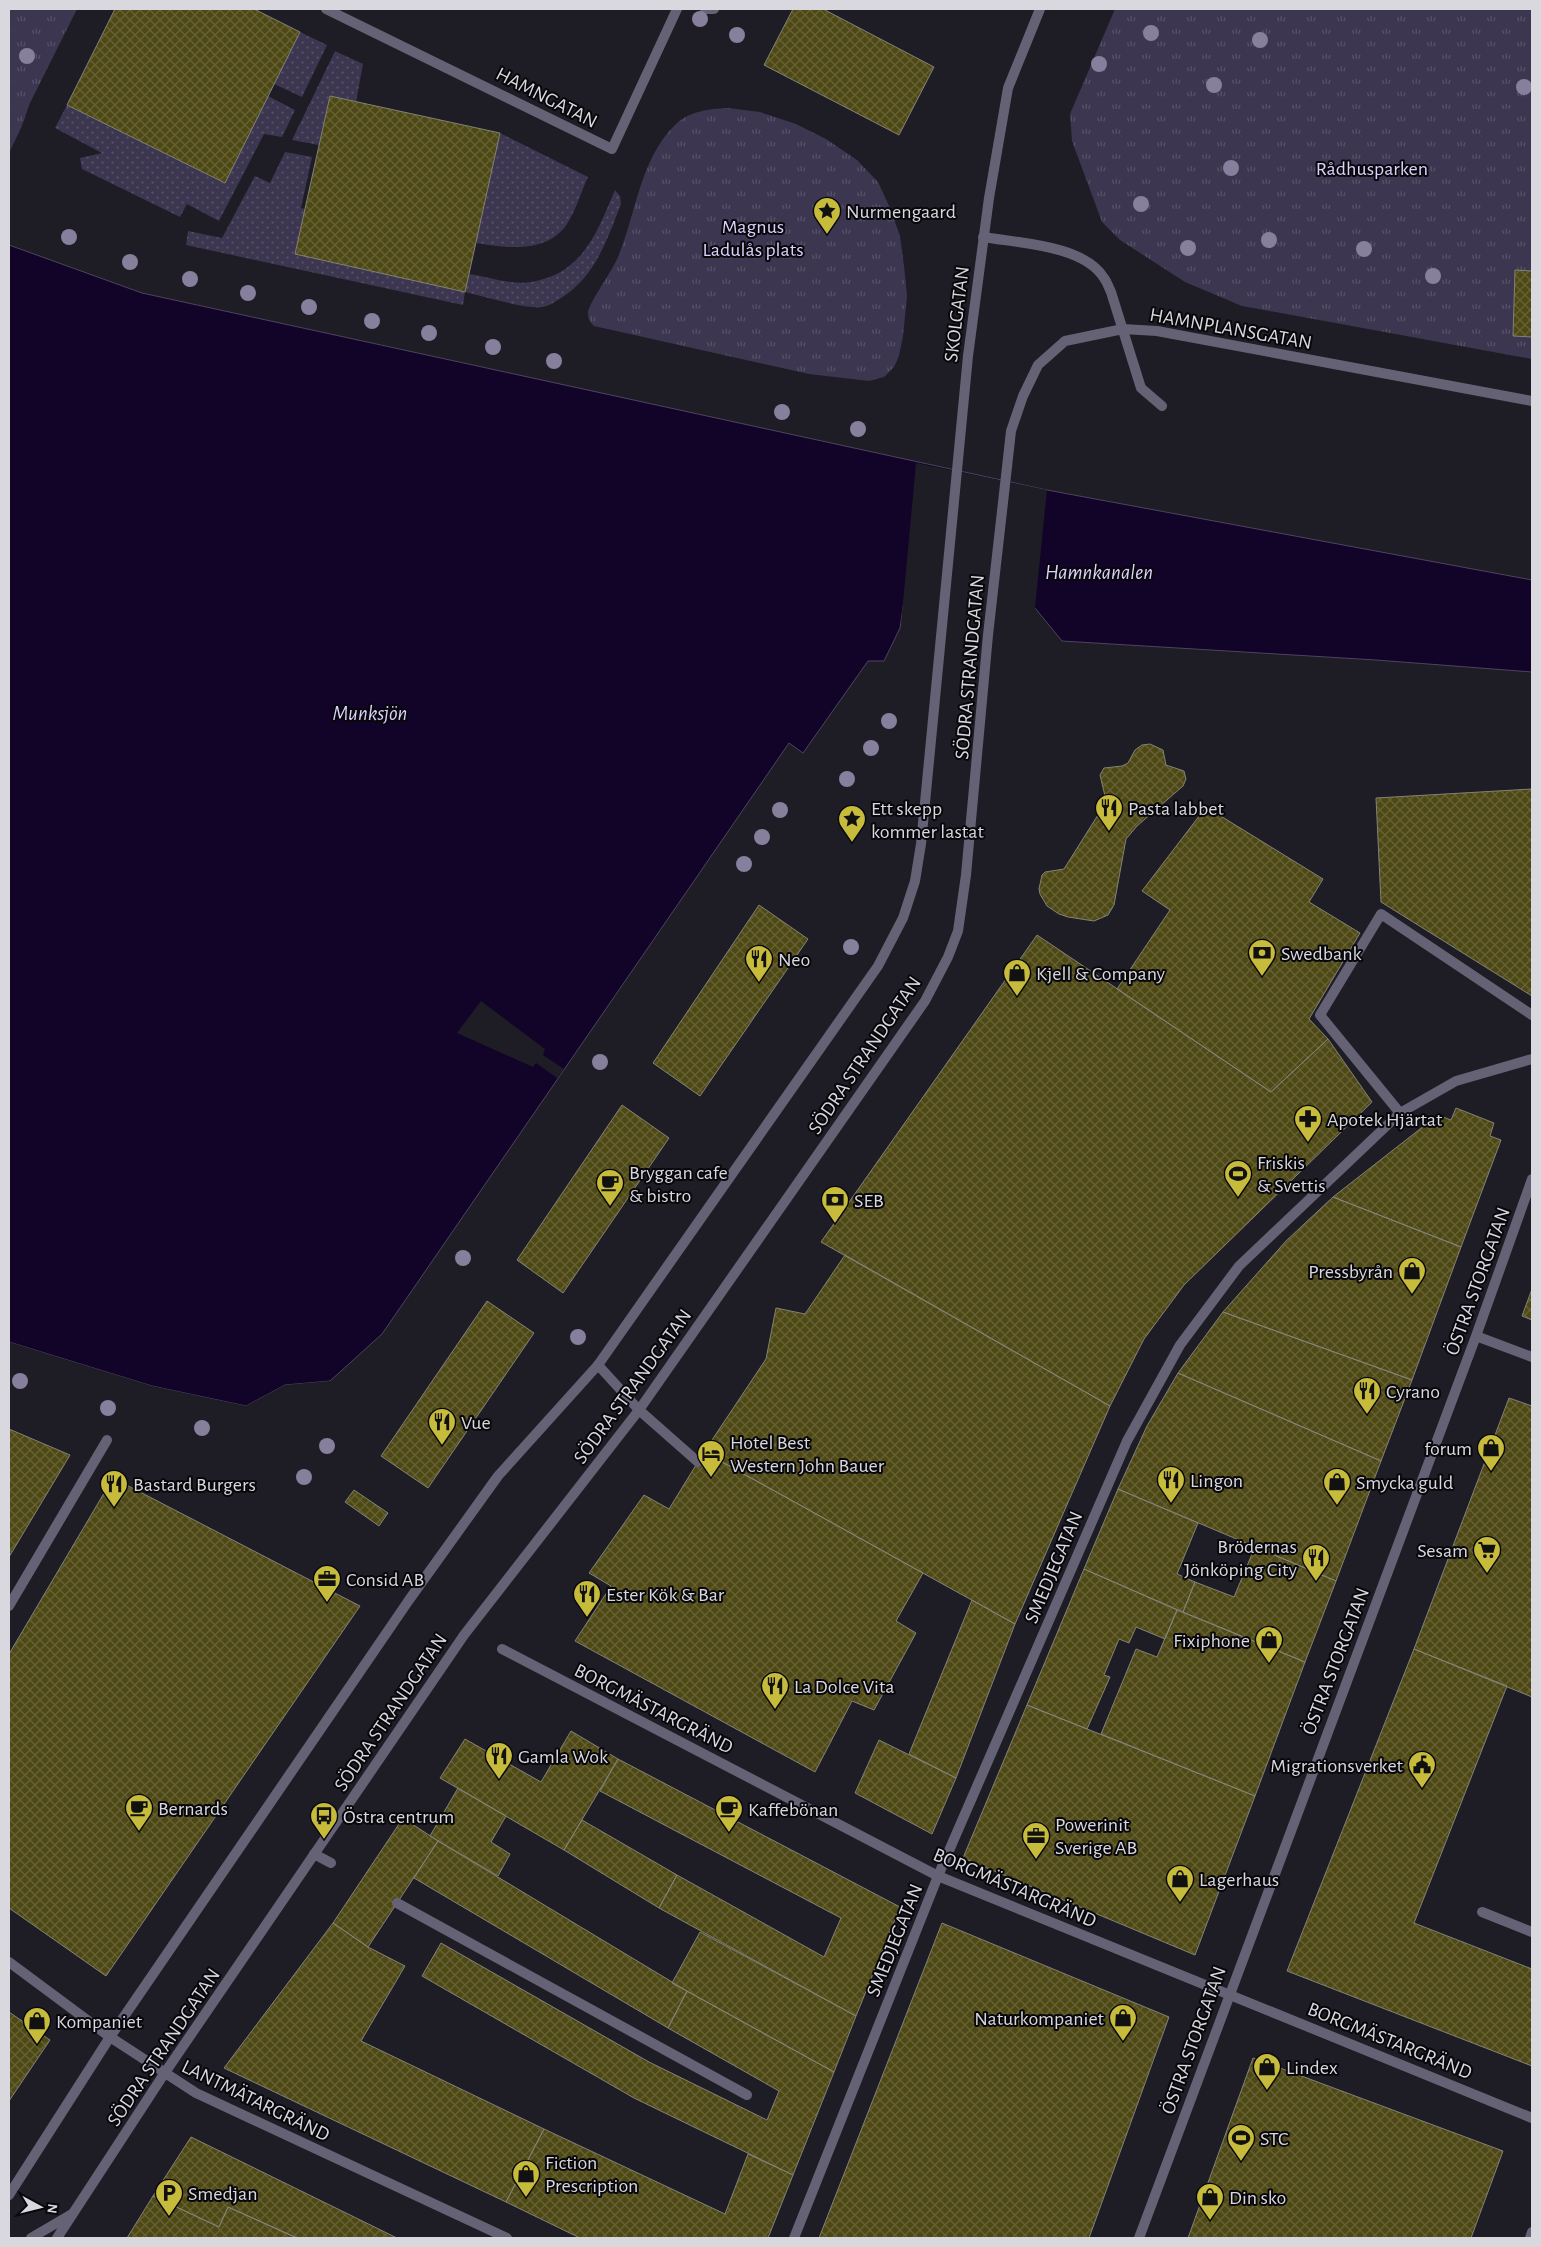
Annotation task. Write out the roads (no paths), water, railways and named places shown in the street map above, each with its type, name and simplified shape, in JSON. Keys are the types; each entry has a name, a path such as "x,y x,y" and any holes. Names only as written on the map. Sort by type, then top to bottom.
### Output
{"street":[{"name":"HAMNGATAN","path":"326,9 612,150 677,9"},
{"path":"705,9 714,9"},
{"name":"SKOLGATAN","path":"942,630 968,356 994,162 1008,88 1040,9"},
{"path":"983,237 1057,249 1092,265 1104,278 1123,329 1141,388 1162,406"},
{"name":"HAMNPLANSGATAN","path":"1007,467 1011,431 1023,396 1038,365 1065,341 1123,329 1157,331 1532,401"},
{"name":"SÖDRA STRANDGATAN","path":"57,2238 164,2074 464,1635 639,1410 925,1001 948,957 958,931 966,875 988,635 1007,467"},
{"name":"SÖDRA STRANDGATAN","path":"9,2195 110,2037 398,1617 498,1476 598,1365 878,966 903,918 915,881 921,844 942,630"},
{"path":"1400,1113 1320,1015 1381,914 1532,1015"},
{"name":"SMEDJEGATAN","path":"794,2238 938,1876 1127,1441 1180,1345 1239,1266 1400,1113 1456,1081 1532,1059"},
{"name":"ÖSTRA STORGATAN","path":"1139,2238 1476,1336 1532,1179"},
{"path":"1476,1336 1532,1356"},
{"path":"598,1365 639,1410 698,1462"},
{"path":"9,1606 107,1440"},
{"name":"BORGMÄSTARGRÄND","path":"502,1649 938,1876 1532,2118"},
{"path":"314,1854 331,1863"},
{"path":"397,1903 747,2095"},
{"path":"1482,1912 1532,1932"},
{"name":"LANTMÄTARGRÄND","path":"9,1962 110,2037 164,2074 196,2093 507,2238"},
{"name":"SÖDRA STRANDGATAN","path":"9,2184 19,2177"},
{"path":"31,2238 72,2214"},
{"path":"1530,2238 1532,2232"}],"water":[{"name":"Munksjön","path":"9,245 142,293 1047,490 1532,580 1532,672 1376,660 1062,641 1035,608 905,594 900,628 884,661 868,661 803,753 789,743 382,1334 330,1381 285,1385 246,1406 152,1386 9,1342"}],"place":[{"name":"Nurmengaard","path":"827,235"},
{"name":"Pasta labbet","path":"1109,832"},
{"name":"Ett skepp kommer lastat","path":"852,843"},
{"name":"Swedbank","path":"1262,977"},
{"name":"Neo","path":"759,983"},
{"name":"Kjell & Company","path":"1017,997"},
{"name":"Apotek Hjärtat","path":"1308,1143"},
{"name":"Friskis & Svettis","path":"1238,1198"},
{"name":"Bryggan cafe & bistro","path":"610,1207"},
{"name":"SEB","path":"835,1224"},
{"name":"Pressbyrån","path":"1412,1295"},
{"name":"Cyrano","path":"1367,1415"},
{"name":"Vue","path":"442,1446"},
{"name":"forum","path":"1491,1472"},
{"name":"Hotel Best Western John Bauer","path":"711,1478"},
{"name":"Lingon","path":"1171,1504"},
{"name":"Smycka guld","path":"1337,1506"},
{"name":"Bastard Burgers","path":"114,1508"},
{"name":"Sesam","path":"1487,1574"},
{"name":"Brödernas Jönköping City","path":"1316,1582"},
{"name":"Consid AB","path":"327,1603"},
{"name":"Ester Kök & Bar","path":"587,1618"},
{"name":"Fixiphone","path":"1269,1664"},
{"name":"La Dolce Vita","path":"775,1710"},
{"name":"Gamla Wok","path":"499,1780"},
{"name":"Migrationsverket","path":"1422,1789"},
{"name":"Bernards","path":"139,1832"},
{"name":"Kaffebönan","path":"729,1833"},
{"name":"Östra centrum","path":"324,1840"},
{"name":"Powerinit Sverige AB","path":"1036,1860"},
{"name":"Lagerhaus","path":"1180,1903"},
{"name":"Naturkompaniet","path":"1123,2042"},
{"name":"Kompaniet","path":"37,2045"},
{"name":"Lindex","path":"1267,2091"},
{"name":"STC","path":"1241,2162"},
{"name":"Fiction Prescription","path":"526,2198"},
{"name":"Smedjan","path":"169,2217"},
{"name":"Din sko","path":"1210,2221"}],"park label":[{"name":"Rådhusparken","path":"1372,168"},
{"name":"Magnus Ladulås plats","path":"753,238"}],"water label":[{"name":"Hamnkanalen","path":"1099,572"}]}
